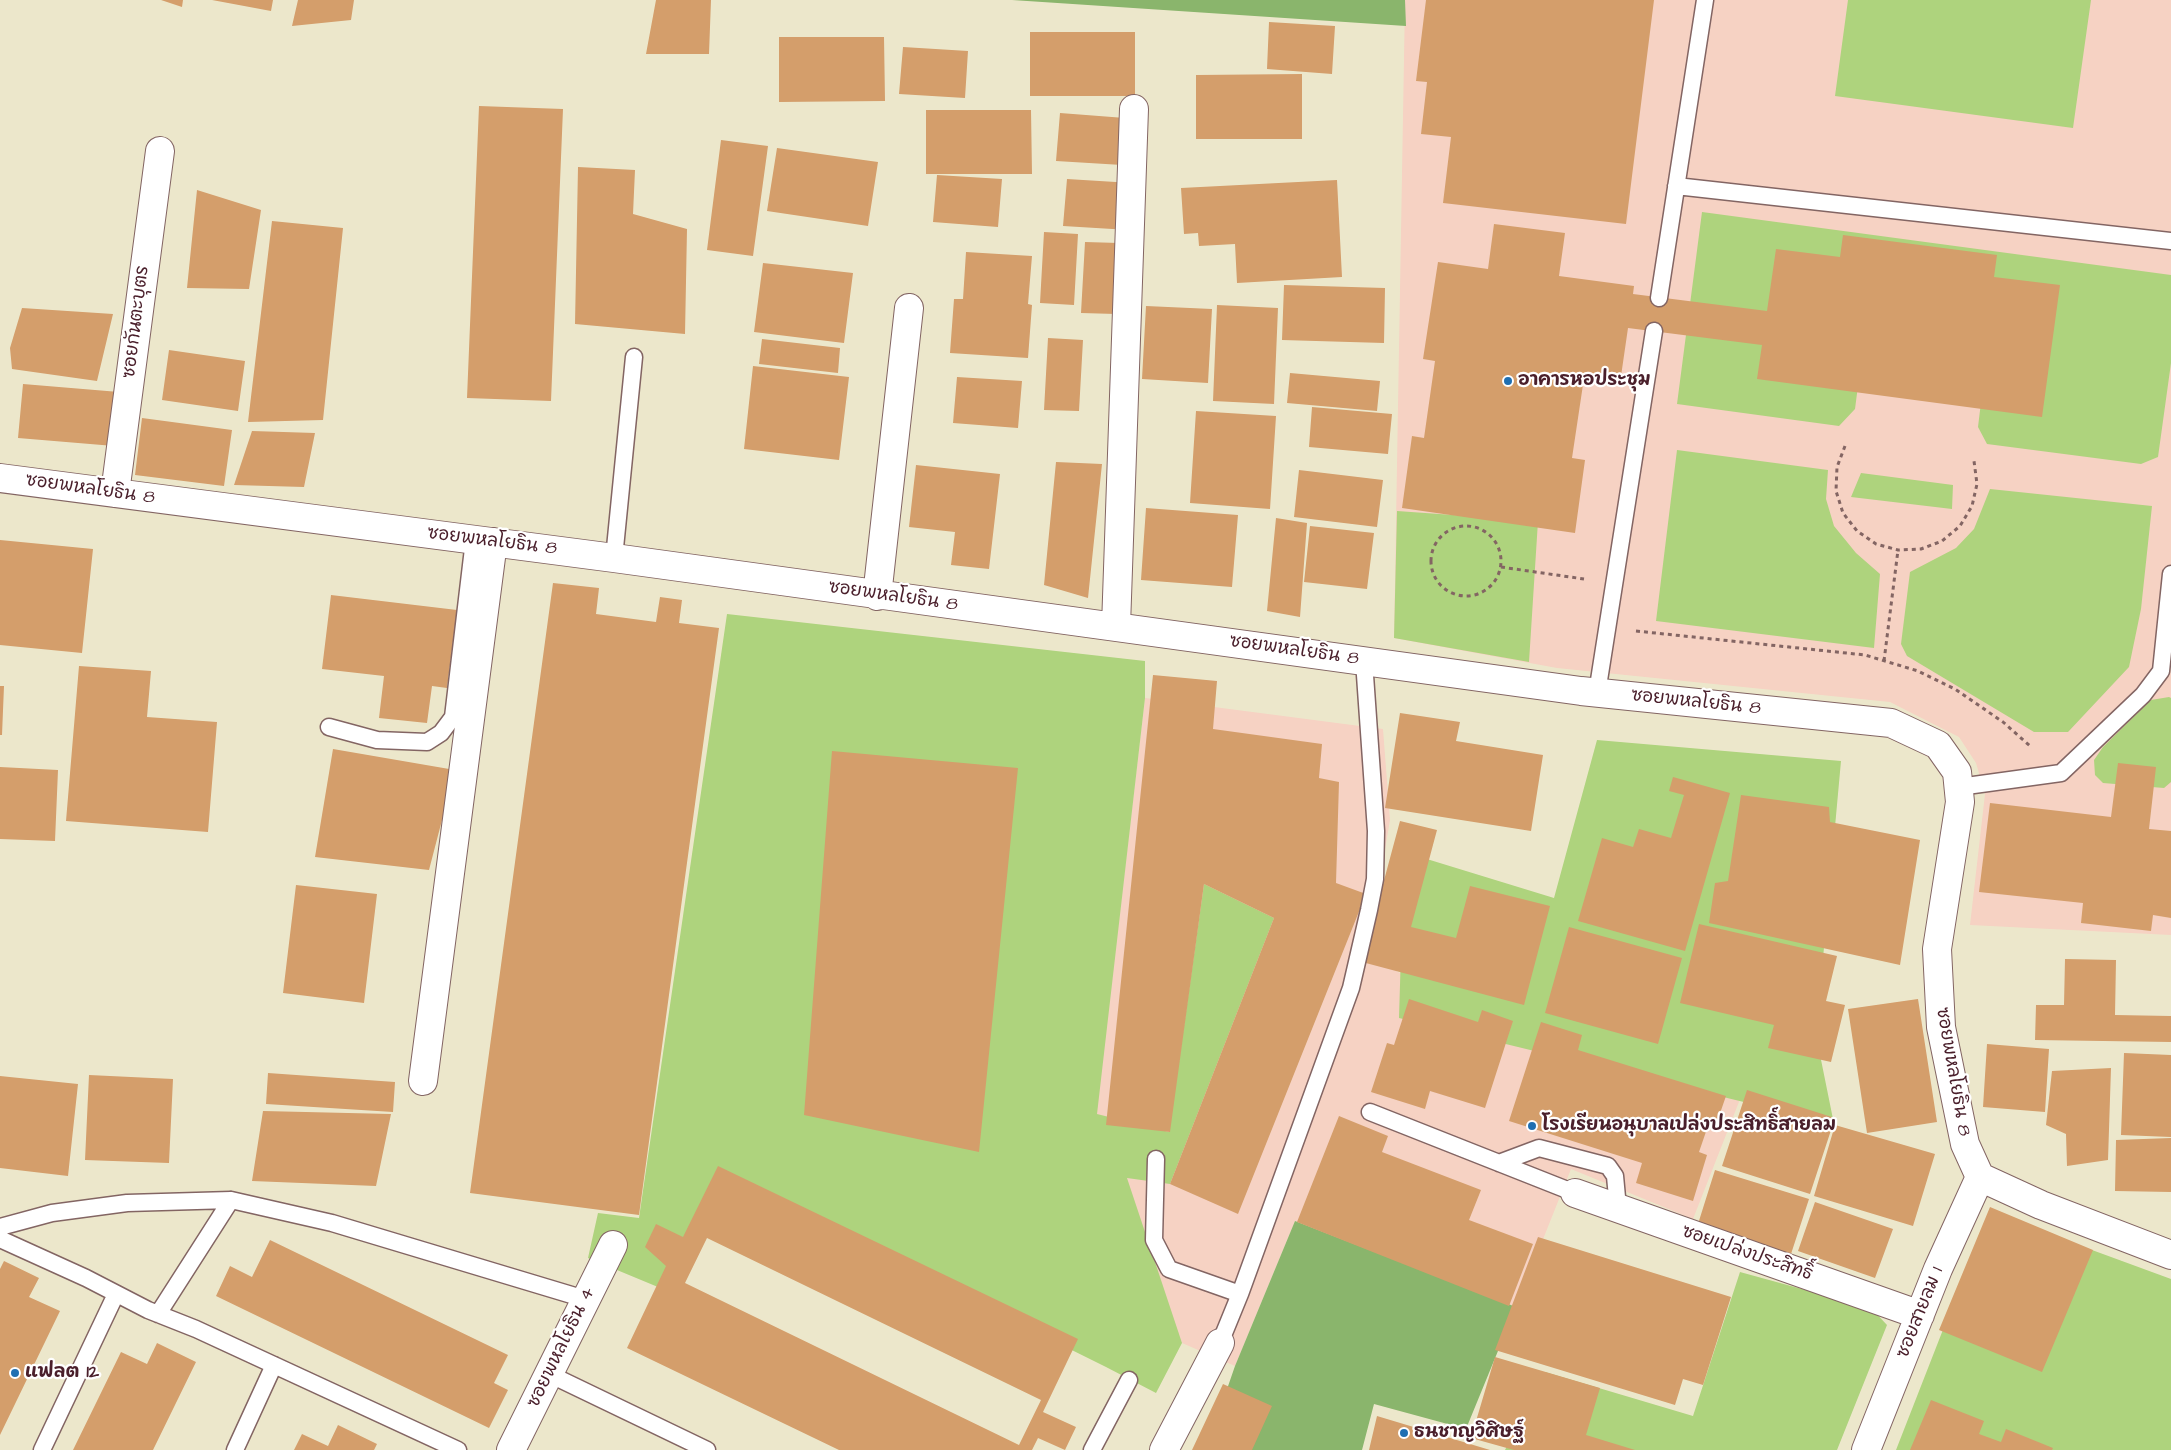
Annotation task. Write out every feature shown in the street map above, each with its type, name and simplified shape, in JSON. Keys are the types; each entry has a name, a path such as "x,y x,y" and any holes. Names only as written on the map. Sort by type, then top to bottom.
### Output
{"street":[{"path":"1116,626 1134,109"},
{"name":"ซอยกันตะบุตร","path":"115,493 160,151"},
{"path":"877,596 909,308"},
{"name":"ซอยพหลโยธิน 8","path":"0,478 614,558 877,596 1116,626 1597,693 1891,722 1938,744 1957,772 1960,802 1937,949 1941,1027 1965,1144 1980,1177"},
{"path":"423,1081 483,541"},
{"path":"1980,1177 2041,1205 2171,1256"},
{"name":"ซอยสายลม 1","path":"1866,1450 1938,1269 1980,1177"},
{"name":"ซอยเปล่งประสิทธิ์","path":"1575,1193 1920,1315"},
{"name":"ซอยพหลโยธิน 4","path":"511,1450 613,1245"},
{"path":"1164,1450 1220,1343"}],"lane":[{"path":"1659,298 1705,0"},
{"path":"1676,186 2171,241"},
{"path":"1597,693 1654,330"},
{"path":"614,558 634,357"},
{"path":"330,727 377,740 427,742 441,732 453,717 483,541"},
{"path":"1959,787 2061,772 2143,694 2160,671 2171,574"},
{"path":"1220,1343 1240,1294 1351,988 1369,910 1375,879 1376,831 1364,660"},
{"path":"1370,1112 1575,1193"},
{"path":"1499,1163 1539,1148 1608,1166 1615,1176 1618,1208"},
{"path":"1156,1159 1154,1240 1169,1269 1240,1294"},
{"path":"0,1227 52,1213 127,1203 231,1200 332,1223 585,1300"},
{"path":"158,1314 231,1200"},
{"path":"0,1239 158,1314 274,1365 448,1448"},
{"path":"42,1450 116,1294"},
{"path":"235,1450 274,1365"},
{"path":"550,1374 707,1450"},
{"path":"1092,1450 1129,1380"}],"path":[{"path":"1845,446 1837,467 1836,491 1843,513 1857,531 1876,544 1898,550 1921,549 1942,541 1960,526 1972,506 1977,484 1974,461"},
{"path":"1463,526 1474,527 1494,539 1499,550 1501,567 1494,582 1486,591 1475,595 1463,596 1452,594 1442,588 1430,567 1430,556 1434,544 1452,529 1463,526"},
{"path":"1884,661 1898,550"},
{"path":"1501,567 1614,583"},
{"path":"1608,628 1866,655 1918,671 1955,689 2003,722 2061,772"}],"shaded area":[{"path":"1405,0 2171,0 2171,935 1970,925 1985,794 1976,763 1959,737 1890,702 1557,668 1394,638"},
{"path":"1145,698 1383,729 1390,820 1367,955 1400,973 1746,1084 1693,1219 1571,1169 1516,1307 1295,1221 1235,1366 1182,1343 1096,1114"}],"green space":[{"path":"1012,0 1405,0 1406,26"},
{"path":"1848,0 2091,0 2073,128 1835,96"},
{"path":"1702,212 2171,275 2171,363 2158,457 2141,464 1987,444 1978,427 1982,394 1859,378 1855,409 1839,426 1677,404"},
{"path":"1677,450 1828,470 1826,499 1834,526 1856,553 1880,574 1874,648 1656,621"},
{"path":"1861,473 1953,485 1952,509 1851,497"},
{"path":"1990,489 2152,506 2141,609 2129,667 2068,732 2034,732 1907,656 1901,644 1910,572 1956,548 1974,529"},
{"path":"1397,511 1538,521 1529,662 1394,638"},
{"path":"727,614 1145,661 1145,698 1097,1114 1169,1132 1204,884 1274,918 1170,1184 1127,1178 1182,1343 1156,1393 737,1184 670,1292 588,1258 598,1213 639,1218"},
{"path":"2171,698 2171,782 2164,788 2103,783 2095,775 2094,760 2103,747 2151,700"},
{"path":"1597,740 1841,761 1816,1035 1834,1124 1399,1018 1404,852 1554,898"},
{"path":"1295,1221 1516,1307 1466,1429 1374,1404 1362,1450 1251,1450 1226,1392"},
{"path":"2092,1250 2171,1279 2171,1450 1896,1450 1946,1322"},
{"path":"1740,1272 1871,1308 1887,1325 1837,1450 1505,1450 1545,1372 1693,1416"}],"building":[{"path":"161,0 183,0 182,7"},
{"path":"212,0 273,0 271,11"},
{"path":"298,0 354,0 351,20 292,26"},
{"path":"656,0 711,0 709,54 646,54"},
{"path":"1426,0 1654,0 1626,224 1443,203 1451,137 1421,134 1427,82 1416,81"},
{"path":"1269,22 1335,26 1332,74 1267,69"},
{"path":"1030,32 1135,32 1135,96 1030,96"},
{"path":"779,37 884,37 885,101 779,102"},
{"path":"903,47 968,51 965,98 899,94"},
{"path":"1302,74 1302,139 1196,139 1196,75"},
{"path":"479,106 563,109 551,401 467,398"},
{"path":"926,110 1031,110 1032,174 926,174"},
{"path":"1060,113 1125,118 1122,165 1056,161"},
{"path":"721,140 768,146 753,256 707,250"},
{"path":"777,148 878,162 868,226 767,211"},
{"path":"578,167 635,170 633,214 687,229 685,334 575,324"},
{"path":"937,175 1002,179 998,227 933,222"},
{"path":"1067,179 1132,183 1129,230 1063,226"},
{"path":"1337,180 1342,277 1237,283 1235,244 1199,246 1198,233 1184,234 1181,188"},
{"path":"197,190 261,210 249,289 187,288"},
{"path":"272,221 343,228 323,420 248,422"},
{"path":"1494,224 1565,233 1559,276 1634,286 1633,294 1767,311 1776,249 1840,257 1843,235 1997,255 1994,277 2060,285 2042,417 1757,379 1762,345 1628,328 1620,383 1584,378 1572,458 1585,460 1575,533 1402,508 1412,436 1424,438 1435,361 1423,359 1438,262 1488,269"},
{"path":"1044,232 1078,234 1074,305 1040,303"},
{"path":"1085,242 1119,243 1116,314 1081,313"},
{"path":"966,252 1032,256 1028,304 1032,305 1028,358 950,353 954,299 963,299"},
{"path":"763,263 853,273 844,343 754,332"},
{"path":"1284,285 1385,288 1384,343 1282,340"},
{"path":"1217,305 1278,308 1274,404 1213,401"},
{"path":"1146,306 1212,309 1208,383 1142,379"},
{"path":"22,308 113,314 97,381 12,369 10,348"},
{"path":"1048,338 1083,340 1079,411 1044,410"},
{"path":"762,339 840,348 838,373 759,364"},
{"path":"169,350 245,361 238,411 162,400"},
{"path":"753,366 849,377 839,460 744,449"},
{"path":"1290,373 1380,381 1377,411 1287,403"},
{"path":"957,377 1022,381 1018,428 953,423"},
{"path":"23,384 119,392 114,446 18,438"},
{"path":"1312,407 1392,414 1388,454 1309,447"},
{"path":"1196,411 1276,416 1270,509 1190,503"},
{"path":"142,418 232,430 224,486 135,475"},
{"path":"252,431 315,433 304,487 234,485"},
{"path":"1056,462 1102,464 1088,598 1044,585"},
{"path":"916,465 1000,474 989,569 951,565 955,532 909,527"},
{"path":"1299,470 1383,480 1377,527 1294,517"},
{"path":"1146,508 1238,515 1232,587 1141,580"},
{"path":"1276,518 1307,523 1300,617 1267,611"},
{"path":"1310,526 1374,533 1367,589 1304,582"},
{"path":"0,540 93,549 82,653 0,645"},
{"path":"553,583 599,588 596,614 656,622 660,597 682,600 679,623 719,628 639,1215 470,1193"},
{"path":"331,595 457,610 447,688 432,686 427,723 379,718 384,676 322,669"},
{"path":"79,666 151,671 147,717 217,722 208,832 66,821"},
{"path":"1153,675 1217,681 1213,729 1322,744 1319,778 1339,782 1336,883 1366,894 1238,1214 1170,1184 1274,918 1204,884 1170,1132 1106,1125"},
{"path":"0,686 4,686 2,735 0,735"},
{"path":"1400,713 1460,722 1456,741 1543,755 1531,831 1385,808"},
{"path":"333,749 455,770 429,870 315,857"},
{"path":"832,751 1018,768 979,1152 804,1115"},
{"path":"2118,763 2156,767 2149,829 2171,831 2171,918 2153,915 2151,931 2081,923 2083,903 1979,892 1990,803 2111,817"},
{"path":"0,767 58,770 55,841 0,839"},
{"path":"1673,777 1730,793 1685,951 1578,921 1602,838 1633,847 1639,829 1671,838 1684,795 1669,791"},
{"path":"1741,795 1829,807 1830,822 1920,840 1900,965 1709,923 1715,883 1728,881"},
{"path":"1400,821 1437,830 1411,927 1456,938 1470,886 1550,906 1524,1005 1362,962"},
{"path":"296,885 377,894 364,1003 283,993"},
{"path":"1699,924 1837,956 1826,1001 1845,1005 1831,1062 1768,1048 1774,1025 1680,1003"},
{"path":"1569,927 1682,958 1658,1044 1545,1013"},
{"path":"2065,959 2116,960 2115,1015 2171,1016 2171,1042 2035,1040 2036,1005 2064,1005"},
{"path":"1409,999 1478,1022 1482,1010 1513,1021 1485,1108 1430,1091 1425,1109 1371,1092 1387,1043 1394,1045"},
{"path":"1918,999 1937,1122 1867,1133 1848,1009"},
{"path":"1541,1022 1582,1035 1578,1050 1726,1096 1717,1122 1710,1120 1699,1152 1707,1155 1693,1201 1636,1183 1642,1163 1509,1121"},
{"path":"1987,1044 2049,1049 2045,1112 1983,1107"},
{"path":"2124,1053 2171,1055 2171,1137 2121,1135"},
{"path":"2111,1068 2108,1160 2067,1166 2066,1134 2046,1125 2052,1071"},
{"path":"268,1073 395,1082 393,1112 266,1104"},
{"path":"89,1075 173,1079 169,1163 85,1160"},
{"path":"0,1076 78,1084 68,1176 0,1168"},
{"path":"1747,1090 1835,1118 1810,1194 1722,1166"},
{"path":"263,1111 391,1114 376,1186 252,1181"},
{"path":"1339,1116 1388,1136 1382,1152 1481,1190 1469,1220 1533,1244 1509,1306 1297,1222"},
{"path":"1835,1125 1935,1154 1913,1226 1814,1196"},
{"path":"2171,1138 2171,1192 2115,1191 2116,1140"},
{"path":"718,1166 1078,1339 1043,1412 1076,1427 1065,1450 1038,1438 1032,1450 839,1450 627,1348 666,1266 645,1247 656,1224 683,1237","holes":["707,1238 1041,1400 1019,1445 685,1283"]},
{"path":"1715,1170 1809,1199 1791,1254 1698,1224"},
{"path":"1815,1202 1893,1229 1875,1278 1798,1251"},
{"path":"1990,1207 2093,1250 2042,1372 1939,1330"},
{"path":"1538,1237 1731,1297 1703,1385 1683,1379 1675,1405 1495,1350"},
{"path":"270,1240 508,1355 494,1383 508,1390 489,1428 216,1296 230,1266 252,1277"},
{"name":"แฟลต 12","path":"4,1261 39,1278 29,1297 60,1311 0,1435 0,1269"},
{"path":"157,1343 196,1362 153,1450 73,1450 121,1352 147,1364"},
{"path":"1495,1357 1600,1388 1586,1435 1635,1450 1514,1450 1471,1438"},
{"path":"1223,1384 1272,1406 1252,1450 1192,1450"},
{"path":"1931,1400 1984,1421 1979,1434 2001,1442 2006,1429 2053,1448 2052,1450 1910,1450"},
{"name":"ธนชาญวิศิษฐ์","path":"1377,1416 1490,1450 1369,1450"},
{"path":"338,1425 377,1444 374,1450 294,1450 302,1434 328,1446"}],"place":[{"name":"อาคารหอประชุม","path":"1508,381"},
{"name":"โรงเรียนอนุบาลเปล่งประสิทธิ์สายลม","path":"1532,1126"},
{"name":"แฟลต 12","path":"15,1373"},
{"name":"ธนชาญวิศิษฐ์","path":"1404,1433"}]}
